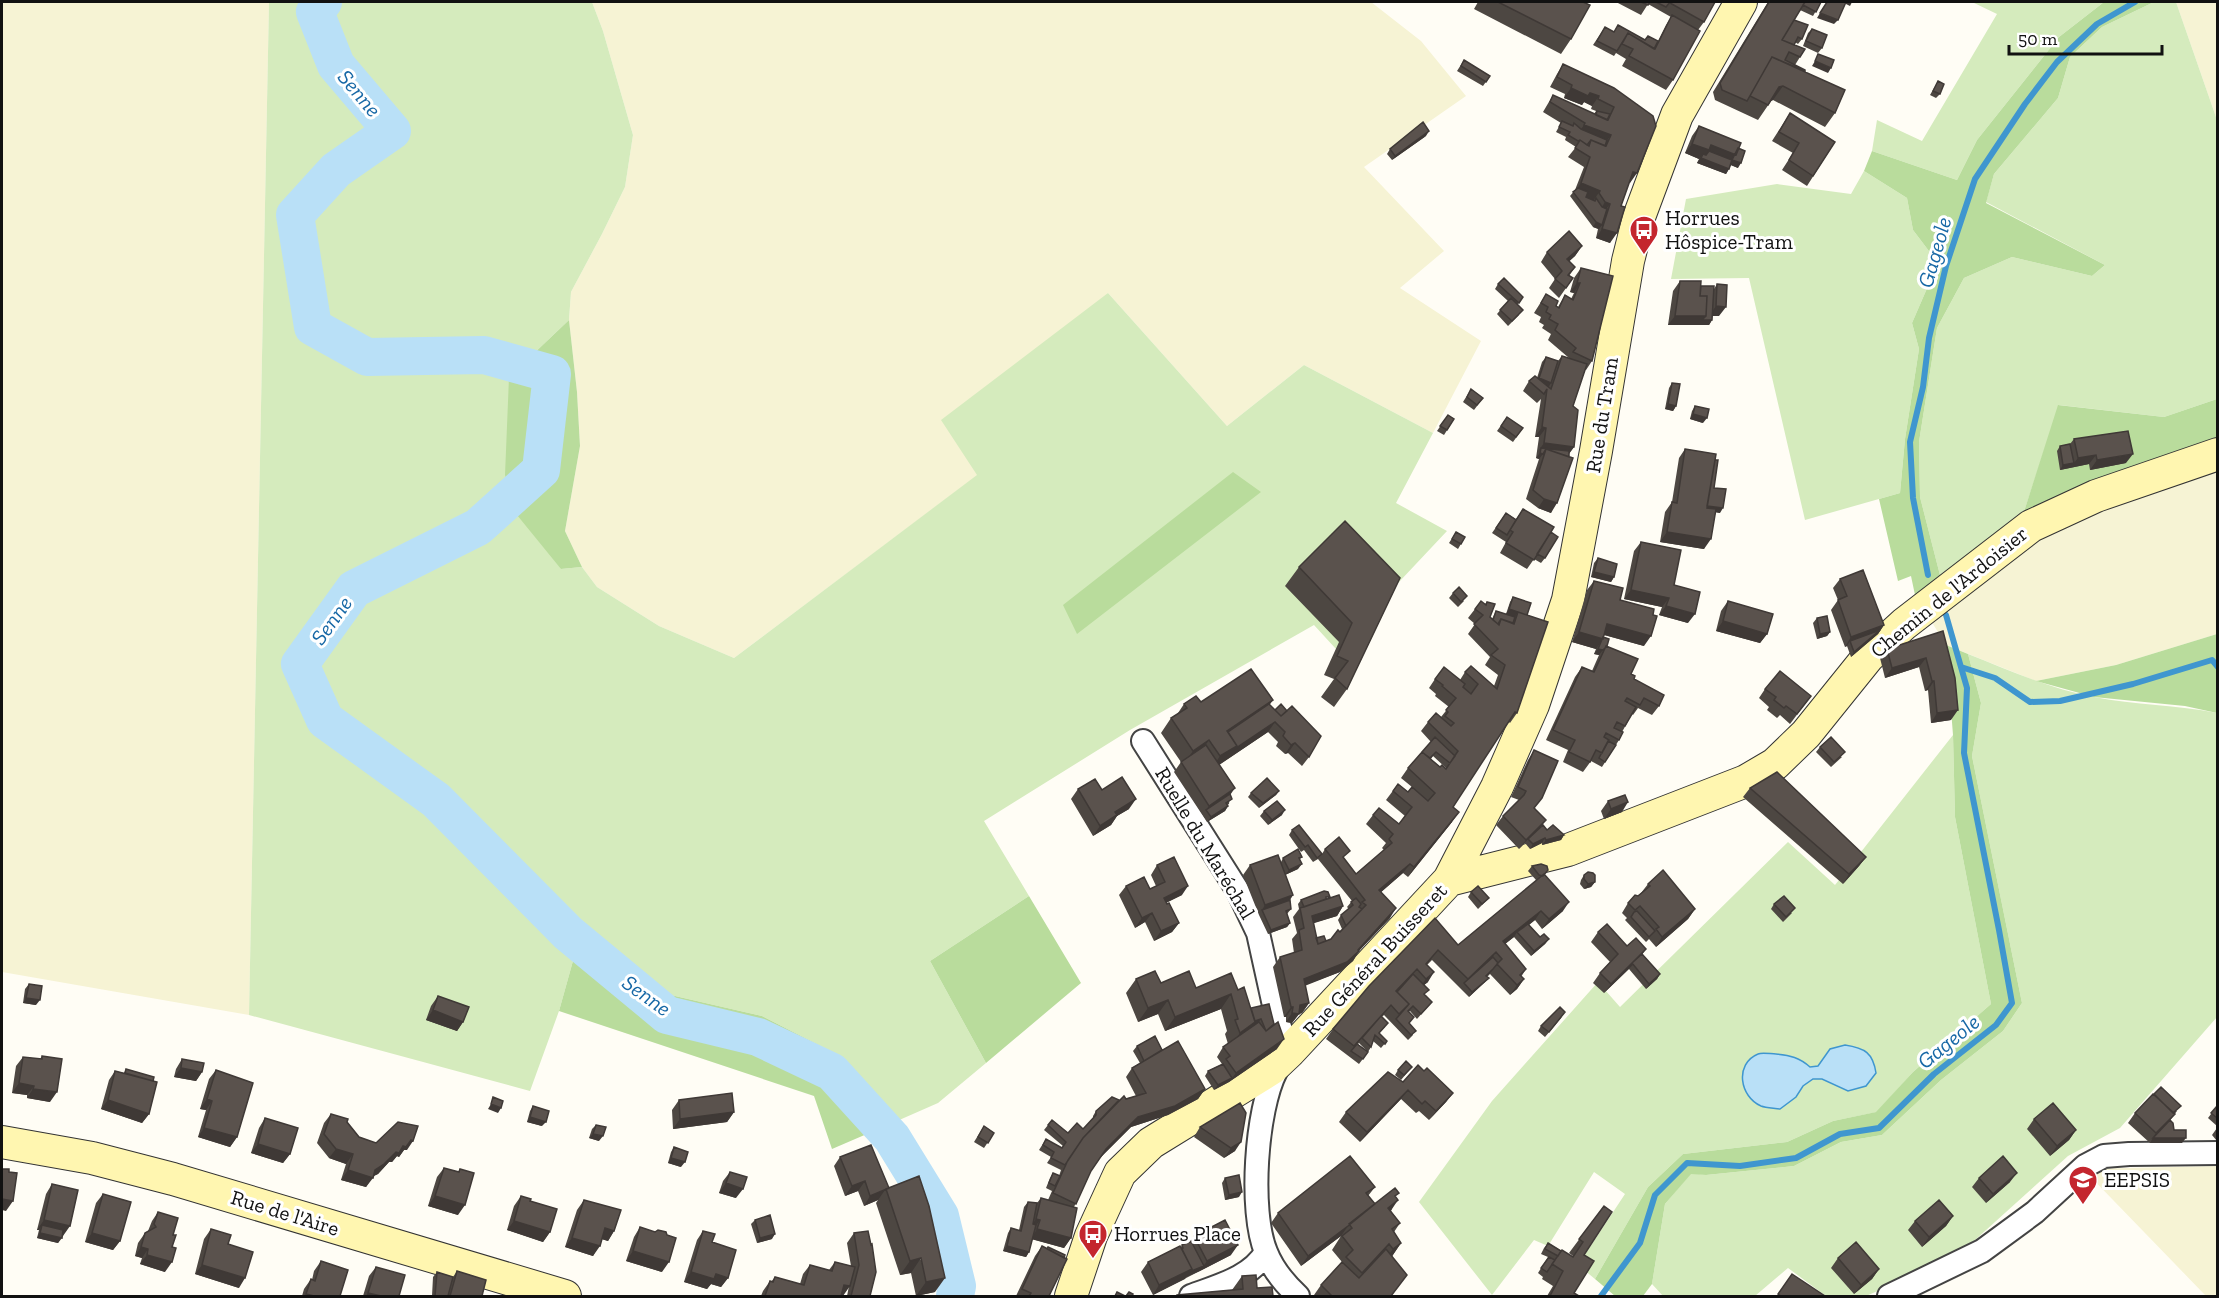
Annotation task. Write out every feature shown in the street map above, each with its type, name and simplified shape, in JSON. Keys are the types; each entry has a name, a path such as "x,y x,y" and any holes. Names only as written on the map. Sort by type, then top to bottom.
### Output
{"street":[{"name":"Rue du Tram","path":"1473,833 1497,787 1533,705 1568,600 1628,261 1639,217 1677,115 1741,2"},
{"name":"Chemin de l'Ardoisier","path":"1449,880 1568,850 1746,781 1775,764 1806,734 1868,657 1904,624 2031,526 2096,496 2217,454"},
{"name":"Ruelle du Maréchal","path":"1143,741 1238,891 1258,933 1277,1019 1289,1052"},
{"name":"Rue Général Buisseret","path":"1071,1296 1091,1236 1120,1173 1151,1143 1271,1069 1289,1052 1449,880 1473,833"},
{"path":"1289,1052 1276,1070 1268,1092 1257,1160 1256,1191 1258,1222 1266,1252 1277,1274 1292,1294"},
{"name":"Rue de l'Aire","path":"2,1142 92,1158 173,1179 566,1296"},
{"path":"1889,1296 1982,1251 2035,1212 2085,1166 2104,1156 2217,1153"},
{"path":"1191,1296 1232,1280 1249,1270 1266,1252"}],"shaded area":[{"path":"2,2 269,2 249,1015 2,972"},
{"path":"592,2 1371,2 1421,41 1466,96 1364,167 1444,251 1400,288 1481,341 1433,433 1304,365 1227,426 1108,293 978,475 734,658 659,626 597,587 582,567 565,531 580,446 569,320 571,292 625,187 633,135 603,31"},
{"path":"2176,2 2217,2 2217,120"},
{"path":"2217,444 2217,634 2116,665 2036,681 1946,645 1915,595 1941,579"},
{"path":"2217,1166 2217,1296 2206,1296 2083,1169"}],"green space":[{"path":"269,2 592,2 603,31 633,135 625,187 571,292 569,320 509,377 561,569 582,567 597,587 659,626 734,658 977,475 941,420 1108,293 1227,426 1304,365 1433,433 1396,503 1447,531 1336,649 1314,625 1130,730 984,821 1029,896 930,961 986,1063 938,1103 897,1121 842,1057 762,1016 662,993 583,925 559,1011 530,1091 249,1015"},
{"path":"1972,2 2104,2 2059,37 1977,140 1957,180 1872,151 1877,120 1922,141 1997,14"},
{"path":"2104,2 2154,2 2102,27 2070,57 2058,98 1994,174 1986,203 2105,265 2092,276 2012,257 1964,278 1937,328 1919,442 1920,497 1941,579 1915,595 1911,576 1898,581 1879,499 1900,493 1905,439 1919,349 1912,323 1938,263 1913,230 1907,198 1864,171 1872,151 1957,180 1977,140 2059,37"},
{"path":"2154,2 2176,2 2217,120 2217,399 2164,417 2059,405 2022,518 1941,579 1920,497 1919,442 1937,328 1964,278 2012,257 2092,276 2105,265 1986,202 1994,174 2058,98 2070,57 2102,27"},
{"path":"1864,171 1907,198 1913,230 1938,263 1912,323 1919,349 1905,439 1900,493 1805,520 1749,278 1671,279 1686,199 1777,184 1851,194"},
{"path":"569,320 580,446 565,531 582,567 561,569 517,515 505,475 509,377"},
{"path":"2217,399 2217,444 2022,518 2058,405 2164,417"},
{"path":"1233,472 1261,492 1077,634 1063,605"},
{"path":"2217,634 2217,713 2185,706 2094,697 2036,681 2116,665"},
{"path":"1946,645 1968,654 1981,703 1972,756 2022,1003 2003,1031 1941,1080 1882,1135 1841,1142 1794,1166 1706,1175 1691,1174 1665,1204 1652,1284 1643,1296 1615,1296 1595,1279 1648,1187 1683,1154 1787,1142 1833,1121 1876,1112 1913,1072 1991,1004 1955,817 1953,735"},
{"path":"1968,654 2078,694 2217,713 2217,1017 2120,1128 2068,1156 1975,1240 1903,1280 1866,1296 1826,1296 1788,1268 1755,1296 1663,1296 1652,1284 1665,1204 1691,1173 1706,1175 1794,1166 1841,1142 1882,1135 1941,1080 2003,1031 2022,1003 1972,756 1981,703"},
{"path":"1953,735 1955,817 1991,1004 1913,1072 1877,1112 1833,1121 1787,1142 1683,1154 1648,1187 1595,1279 1578,1265 1625,1194 1594,1172 1548,1246 1534,1240 1492,1295 1419,1202 1492,1101 1598,982 1620,1007 1788,842 1835,885"},
{"path":"1029,896 1081,983 986,1063 930,961"},
{"path":"583,925 662,993 762,1016 842,1057 897,1121 832,1149 814,1096 559,1011"}],"water":[{"path":"1845,1045 1863,1050 1873,1061 1876,1073 1866,1086 1848,1091 1822,1079 1813,1079 1803,1086 1796,1097 1780,1109 1768,1108 1754,1102 1744,1088 1745,1065 1758,1054 1790,1056 1810,1067 1818,1066 1830,1049"}],"building":[{"path":"1498,2 1583,2 1590,5 1571,39"},
{"path":"1656,2 1670,2 1666,7"},
{"path":"1670,2 1715,2 1704,22"},
{"path":"1769,2 1805,2 1782,40 1805,49 1800,57 1789,52 1785,60 1805,71 1772,57 1747,101 1722,90 1720,83"},
{"path":"1805,2 1821,2 1816,12 1803,5"},
{"path":"1827,2 1846,2 1838,20 1820,13"},
{"path":"1672,15 1700,31 1673,80 1629,56 1633,49 1622,44 1628,33 1655,49"},
{"path":"1794,20 1808,25 1802,39 1798,37 1794,45 1782,40"},
{"path":"1618,25 1645,40 1648,36 1658,41 1654,49 1628,33 1617,51 1597,41 1605,27 1614,32"},
{"path":"1812,29 1827,35 1822,48 1806,41"},
{"path":"1818,54 1834,60 1831,68 1815,61"},
{"path":"1772,57 1845,90 1835,113 1783,86 1779,87 1768,105 1750,96"},
{"path":"1464,60 1490,76 1486,82 1461,66"},
{"path":"1563,64 1614,88 1653,116 1656,126 1637,173 1633,172 1621,206 1625,207 1617,233 1602,229 1610,204 1605,202 1600,191 1581,183 1590,157 1575,148 1580,140 1589,146 1591,140 1606,146 1611,135 1584,125 1585,123 1550,102 1553,95 1608,120 1614,107 1598,99 1599,96 1590,93 1588,96 1571,88 1572,85 1557,77"},
{"path":"1938,81 1944,84 1940,94 1933,91"},
{"path":"1597,111 1610,114 1607,120 1596,115"},
{"path":"1790,113 1835,142 1813,176 1789,160 1799,143 1779,132"},
{"path":"1562,121 1573,126 1574,123 1581,129 1607,140 1605,146 1591,140 1587,145 1578,141 1568,135 1570,132 1559,127"},
{"path":"1423,122 1429,131 1395,156 1390,149"},
{"path":"1699,126 1741,143 1736,155 1711,145 1709,150 1692,144"},
{"path":"1738,148 1745,151 1741,163 1732,160"},
{"path":"1709,151 1732,160 1729,169 1701,158"},
{"path":"1578,188 1588,192 1586,197 1595,201 1596,198 1602,207 1607,209 1602,225 1596,222 1573,192"},
{"path":"1569,231 1582,246 1567,259 1575,267 1568,275 1573,278 1566,288 1555,279 1562,271 1547,252"},
{"path":"1581,268 1613,276 1592,361 1573,352 1576,348 1555,330 1558,324 1549,319 1551,315 1546,312 1548,307 1541,303 1546,294 1558,301 1556,306 1559,308 1565,295 1573,300 1580,283 1577,283"},
{"path":"1504,278 1523,297 1519,303 1498,284"},
{"path":"1680,281 1701,281 1700,296 1707,296 1706,316 1675,316"},
{"path":"1717,284 1727,285 1726,307 1716,306"},
{"path":"1701,286 1714,286 1712,320 1702,320 1706,316 1707,296 1700,296"},
{"path":"1511,298 1523,310 1512,321 1500,310"},
{"path":"1562,356 1587,364 1573,406 1578,410 1574,447 1544,443 1546,428 1542,427 1547,389 1544,394 1529,381 1535,376 1551,389"},
{"path":"1546,357 1558,361 1551,383 1539,378"},
{"path":"1672,383 1680,384 1676,406 1668,404"},
{"path":"1471,389 1483,398 1477,405 1467,397"},
{"path":"1695,406 1709,409 1707,418 1693,414"},
{"path":"1448,415 1454,419 1447,430 1440,426"},
{"path":"1507,417 1523,428 1516,437 1501,426"},
{"path":"2128,431 2133,454 2097,460 2096,455 2078,458 2074,439"},
{"path":"2070,444 2074,463 2063,465 2060,446"},
{"path":"1541,448 1569,451 1569,457 1546,449 1543,454 1540,453"},
{"path":"1546,449 1573,458 1557,503 1544,499 1533,490"},
{"path":"1685,449 1716,454 1707,508 1716,509 1711,539 1667,532 1672,502 1677,503"},
{"path":"1715,460 1718,460 1714,488 1726,489 1723,508 1707,506"},
{"path":"1523,509 1554,527 1534,560 1506,543 1513,532 1510,530"},
{"path":"1506,513 1516,520 1507,535 1496,528"},
{"path":"1345,521 1400,578 1347,689 1335,678 1348,661 1337,656 1352,623 1299,567"},
{"path":"1456,532 1465,537 1461,544 1452,539"},
{"path":"1551,532 1558,537 1545,558 1537,554"},
{"path":"1641,542 1681,550 1674,585 1700,592 1695,614 1666,606 1669,598 1631,590"},
{"path":"1598,558 1617,564 1614,577 1594,572"},
{"path":"1863,570 1884,625 1851,637 1838,600 1847,596 1840,579"},
{"path":"1594,581 1623,588 1620,600 1654,609 1653,615 1657,616 1651,636 1607,624 1603,639 1579,632"},
{"path":"1459,587 1467,596 1461,602 1453,593"},
{"path":"1513,597 1531,603 1527,615 1509,609"},
{"path":"1481,601 1486,605 1487,602 1495,604 1490,617 1499,625 1501,619 1514,624 1518,612 1548,622 1517,713 1515,712 1453,807 1459,812 1414,867 1410,864 1379,890 1396,908 1347,962 1304,979 1309,1003 1300,1005 1299,1014 1292,1013 1293,1007 1291,1007 1280,957 1302,950 1299,930 1304,928 1300,908 1339,895 1343,906 1312,916 1318,944 1331,939 1338,930 1340,932 1366,905 1362,902 1365,900 1325,849 1339,837 1350,851 1343,857 1356,874 1392,843 1389,839 1393,834 1373,815 1379,808 1399,824 1412,807 1393,791 1398,784 1408,792 1412,787 1428,801 1435,793 1408,768 1422,752 1440,767 1442,765 1446,769 1458,751 1428,722 1436,713 1451,726 1454,723 1445,716 1448,712 1446,710 1456,698 1435,679 1444,667 1465,684 1463,687 1471,694 1478,684 1465,672 1471,666 1497,689 1505,665 1491,655 1498,649 1474,624 1483,615 1475,609"},
{"path":"1728,601 1773,614 1767,634 1723,621"},
{"path":"1496,611 1515,617 1513,623 1501,619 1498,624 1493,620"},
{"path":"1827,616 1830,632 1820,634 1817,618"},
{"path":"1880,630 1854,652 1850,641"},
{"path":"1943,631 1955,678 1958,710 1937,713 1934,681 1932,681 1926,658 1892,668 1887,649"},
{"path":"1603,637 1609,639 1607,646 1603,650 1598,649"},
{"path":"1606,646 1638,659 1631,674 1635,676 1634,679 1664,695 1659,706 1644,698 1640,705 1627,698 1625,701 1636,707 1625,726 1617,722 1614,728 1623,732 1619,740 1606,733 1604,737 1609,740 1602,753 1596,750 1590,762 1569,752 1575,740 1553,730 1582,667 1594,672"},
{"path":"1251,669 1273,700 1227,731 1237,746 1220,756 1209,740 1193,751 1171,718 1187,708 1184,704 1196,696 1201,702"},
{"path":"1780,671 1811,696 1797,714 1786,706 1784,708 1774,700 1776,697 1765,689"},
{"path":"1269,704 1281,716 1292,706 1321,736 1309,757 1295,743 1291,745 1283,736 1285,732 1275,722 1233,750 1237,746 1228,732"},
{"path":"1281,704 1287,711 1281,716 1275,710"},
{"path":"1435,737 1455,756 1450,763 1436,752 1430,758 1422,752"},
{"path":"1831,737 1845,752 1834,762 1820,747"},
{"path":"1608,741 1616,745 1605,762 1599,758"},
{"path":"1206,745 1235,788 1209,806 1181,762"},
{"path":"1534,750 1558,761 1542,798 1534,808 1546,820 1526,840 1503,816 1526,791 1518,787"},
{"path":"1777,772 1866,857 1849,874 1750,788"},
{"path":"1122,777 1136,799 1115,812 1117,815 1100,826 1078,789 1095,779 1102,790"},
{"path":"1267,778 1279,791 1263,803 1251,793"},
{"path":"1230,794 1232,799 1226,803 1228,806 1211,817 1206,810"},
{"path":"1625,795 1628,802 1611,809 1608,801"},
{"path":"1277,801 1285,810 1272,820 1264,811"},
{"path":"1299,825 1322,854 1317,858 1308,845 1305,847 1292,830"},
{"path":"1543,825 1547,830 1553,825 1564,835 1546,840 1545,838 1533,844 1528,839"},
{"path":"1298,849 1302,857 1299,858 1302,864 1289,870 1283,858"},
{"path":"1278,855 1293,895 1265,905 1250,865"},
{"path":"1174,857 1188,886 1164,898 1179,923 1161,931 1152,913 1142,918 1126,886 1144,877 1150,889 1165,882 1157,865"},
{"path":"1541,864 1547,866 1548,870 1543,876 1539,875 1532,866"},
{"path":"1663,870 1695,909 1662,937 1656,929 1659,927 1640,906 1635,910 1628,903 1635,895 1638,896 1650,886 1648,884"},
{"path":"1588,872 1595,875 1595,882 1588,884 1584,879 1584,875"},
{"path":"1544,874 1569,902 1549,919 1541,911 1503,941 1526,969 1520,975 1524,979 1517,985 1497,964 1502,959 1496,952 1468,979 1438,950 1426,964 1434,972 1426,979 1417,969 1396,991 1409,1004 1399,1014 1391,1005 1354,1046 1333,1029 1369,986 1435,918 1458,945"},
{"path":"1478,886 1489,898 1482,904 1471,892"},
{"path":"1324,891 1328,892 1330,897 1304,907 1301,900"},
{"path":"1784,896 1795,908 1786,917 1774,904"},
{"path":"1356,898 1362,909 1346,926 1341,915 1353,905 1351,902"},
{"path":"1290,900 1291,909 1286,911 1290,923 1271,930 1262,910"},
{"path":"1637,911 1655,931 1649,937 1631,917"},
{"path":"1528,924 1540,937 1544,934 1549,939 1534,951 1517,932"},
{"path":"1607,924 1627,946 1636,938 1646,949 1611,984 1600,973 1618,954 1598,932"},
{"path":"1324,936 1326,941 1318,944 1316,938"},
{"path":"1642,954 1660,974 1649,984 1632,963"},
{"path":"1493,957 1498,963 1486,976 1489,978 1472,992 1464,983"},
{"path":"1155,971 1161,983 1189,971 1196,988 1231,973 1238,990 1244,987 1255,1022 1240,1033 1235,1020 1238,1019 1231,994 1175,1017 1168,1000 1148,1008 1136,979"},
{"path":"1413,974 1429,990 1424,994 1432,1002 1421,1014 1413,1006 1408,1011 1414,1017 1409,1023 1416,1031 1411,1035 1396,1019 1409,1004 1397,992"},
{"path":"29,984 42,986 40,1000 26,998"},
{"path":"438,996 469,1007 463,1022 433,1010"},
{"path":"1269,1004 1274,1024 1266,1031 1261,1019 1255,1021 1251,1008"},
{"path":"1560,1007 1565,1012 1549,1032 1541,1026"},
{"path":"1381,1016 1388,1023 1379,1033 1387,1041 1385,1044 1375,1035 1371,1047 1362,1038"},
{"path":"1259,1022 1266,1031 1278,1022 1284,1039 1236,1073 1226,1059 1230,1056 1223,1047"},
{"path":"1155,1036 1162,1050 1144,1061 1137,1046"},
{"path":"1178,1041 1205,1089 1175,1106 1138,1117 1106,1149 1091,1171 1076,1204 1053,1193 1068,1160 1083,1138 1124,1096 1126,1099 1146,1093 1132,1068"},
{"path":"1357,1044 1368,1052 1363,1059 1351,1051"},
{"path":"42,1056 62,1059 57,1092 33,1089 34,1086 19,1083 23,1057 42,1059"},
{"path":"182,1059 204,1063 202,1072 181,1068"},
{"path":"1406,1061 1412,1067 1404,1075 1398,1070"},
{"path":"1223,1064 1232,1078 1218,1085 1208,1071"},
{"path":"1418,1065 1424,1071 1427,1068 1453,1093 1436,1111 1425,1101 1422,1104 1408,1090 1367,1132 1346,1112 1388,1072 1403,1082"},
{"path":"126,1069 154,1077 153,1081 125,1073"},
{"path":"216,1070 253,1083 237,1137 204,1128 212,1101 207,1099"},
{"path":"115,1071 157,1082 149,1114 108,1100"},
{"path":"2161,1087 2181,1106 2173,1113 2154,1094"},
{"path":"732,1093 734,1112 680,1119 679,1100"},
{"path":"2153,1094 2175,1114 2156,1133 2135,1113"},
{"path":"493,1097 503,1101 501,1108 491,1104"},
{"path":"1112,1097 1119,1100 1083,1138 1065,1165 1051,1158 1054,1152 1043,1145 1046,1139 1062,1148 1066,1142 1048,1125 1052,1120 1068,1133 1077,1123 1083,1129 1096,1115 1096,1111"},
{"path":"1240,1103 1246,1113 1241,1142 1231,1148 1200,1127"},
{"path":"2053,1103 2076,1130 2057,1146 2034,1119"},
{"path":"533,1106 549,1111 546,1122 530,1117"},
{"path":"2217,1106 2217,1118 2211,1113"},
{"path":"331,1114 348,1119 347,1122 359,1137 376,1143 398,1122 418,1126 413,1141 411,1140 406,1147 403,1146 399,1153 396,1152 375,1170 373,1178 348,1170 353,1154 336,1149 324,1134"},
{"path":"265,1118 298,1128 290,1154 258,1144"},
{"path":"2170,1120 2174,1130 2186,1130 2186,1138 2153,1138"},
{"path":"596,1125 606,1127 603,1136 593,1134"},
{"path":"984,1126 994,1133 988,1143 978,1137"},
{"path":"871,1145 889,1188 870,1196 865,1181 852,1186 840,1157"},
{"path":"674,1147 688,1152 685,1162 671,1158"},
{"path":"1350,1156 1375,1187 1366,1193 1375,1204 1308,1256 1278,1213"},
{"path":"2003,1156 2017,1173 1993,1194 1979,1178"},
{"path":"444,1168 474,1173 465,1205 435,1196"},
{"path":"2,1169 9,1169 9,1172 17,1173 13,1201 2,1199"},
{"path":"730,1172 747,1177 743,1189 726,1183"},
{"path":"1053,1173 1060,1176 1055,1186 1049,1183"},
{"path":"1239,1175 1242,1192 1229,1195 1225,1178"},
{"path":"919,1176 929,1206 945,1278 926,1282 921,1258 910,1261 886,1189"},
{"path":"52,1184 78,1190 70,1226 44,1220"},
{"path":"1395,1188 1399,1193 1395,1196 1398,1200 1388,1208 1400,1223 1392,1229 1401,1243 1393,1249 1389,1244 1362,1273 1346,1257 1353,1250 1342,1236 1352,1228 1349,1224"},
{"path":"103,1194 131,1202 120,1241 92,1233"},
{"path":"521,1196 557,1209 550,1232 514,1221"},
{"path":"1041,1198 1077,1208 1071,1238 1037,1229 1040,1220 1036,1219"},
{"path":"584,1200 621,1210 614,1231 605,1228 600,1246 572,1238"},
{"path":"1939,1200 1953,1216 1929,1237 1915,1221"},
{"path":"1028,1202 1037,1203 1033,1224 1036,1225 1029,1252 1007,1246 1011,1228 1021,1231"},
{"path":"1604,1206 1612,1212 1584,1255 1594,1261 1574,1293 1579,1296 1550,1296 1563,1271 1552,1264 1562,1250 1573,1257 1583,1242 1579,1239"},
{"path":"158,1212 178,1218 173,1235 176,1235 172,1247 176,1248 172,1262 147,1255 148,1249 141,1247 145,1233 156,1227 154,1224"},
{"path":"770,1215 775,1234 760,1238 755,1220"},
{"path":"1225,1220 1238,1245 1207,1261 1194,1236"},
{"path":"42,1225 63,1230 62,1238 40,1233"},
{"path":"640,1227 655,1232 658,1230 666,1232 667,1235 676,1238 669,1262 633,1251"},
{"path":"211,1229 231,1235 228,1244 253,1252 245,1278 202,1265"},
{"path":"703,1231 715,1234 712,1242 736,1250 728,1278 716,1274 714,1279 691,1272"},
{"path":"868,1231 876,1272 870,1296 851,1296 859,1265 854,1233"},
{"path":"1191,1241 1204,1266 1189,1272 1192,1269 1182,1245"},
{"path":"1856,1242 1879,1269 1861,1285 1838,1258"},
{"path":"1548,1243 1561,1251 1558,1256 1545,1249"},
{"path":"1042,1246 1067,1259 1049,1296 1029,1296 1031,1293 1022,1289"},
{"path":"1180,1246 1192,1269 1159,1285 1148,1262"},
{"path":"1048,1247 1065,1255 1064,1258 1047,1249"},
{"path":"1386,1249 1407,1275 1391,1296 1332,1296 1321,1285 1342,1262 1359,1278"},
{"path":"1549,1257 1555,1260 1547,1272 1541,1268"},
{"path":"321,1261 348,1270 340,1296 306,1294 311,1279 315,1281"},
{"path":"835,1262 855,1267 850,1286 844,1285 841,1296 765,1296 770,1281 773,1282 775,1277 804,1285 810,1265 832,1271"},
{"path":"376,1267 405,1275 399,1296 368,1293"},
{"path":"457,1271 486,1280 482,1296 450,1296"},
{"path":"437,1272 453,1277 448,1296 435,1296"},
{"path":"1792,1274 1825,1296 1781,1296 1778,1294"},
{"path":"1256,1275 1257,1288 1272,1287 1273,1296 1177,1296 1243,1289 1242,1276"}],"waterway":[{"name":"Senne","path":"323,2 315,12 336,65 392,131 336,170 295,215 313,327 367,357 484,355 552,374 541,470 478,527 354,589 300,664 325,720 436,800 568,933 667,1015 758,1037 832,1072 892,1138 940,1216 957,1286 955,1296"},
{"name":"Gageole","path":"1928,575 1913,498 1910,442 1923,387 1929,338 1946,266 1975,179 2025,104 2057,62 2097,24 2135,2"},
{"name":"Gageole","path":"1601,1296 1640,1243 1655,1195 1687,1163 1740,1166 1796,1158 1840,1134 1879,1128 1934,1074 1996,1025 2012,1003 1964,753 1967,688 1946,615"},
{"path":"1961,667 1995,678 2030,702 2060,701 2133,684 2212,660 2218,667"}],"place":[{"name":"Horrues Hôspice-Tram","path":"1644,256"},
{"name":"EEPSIS","path":"2083,1206"},
{"name":"Horrues Place","path":"1093,1260"}]}
